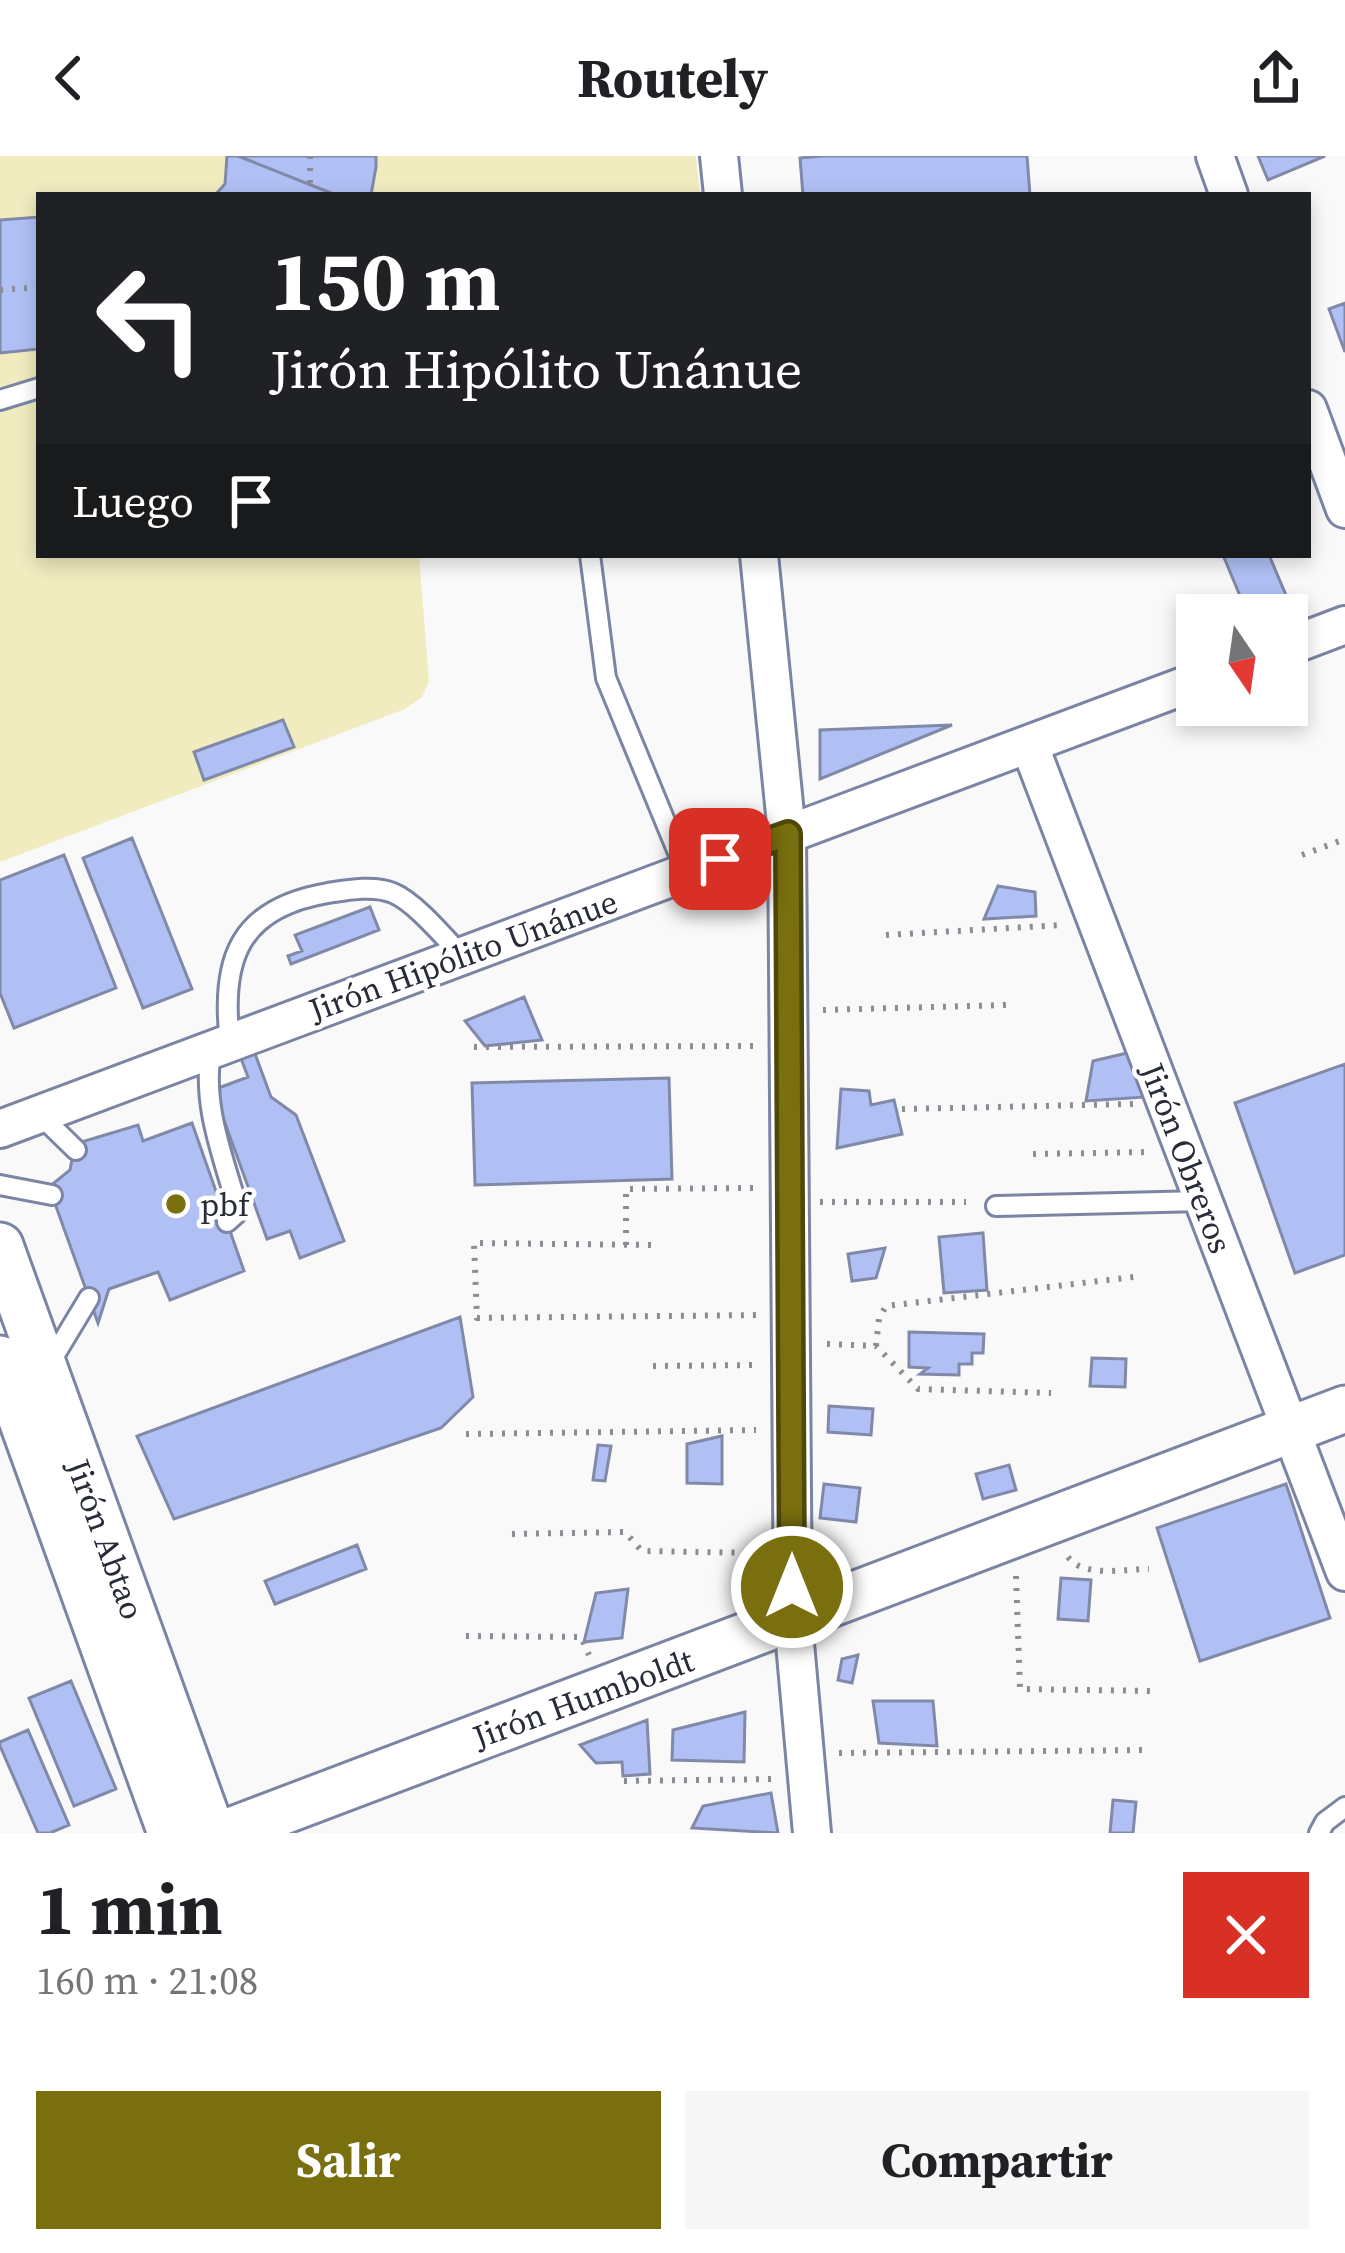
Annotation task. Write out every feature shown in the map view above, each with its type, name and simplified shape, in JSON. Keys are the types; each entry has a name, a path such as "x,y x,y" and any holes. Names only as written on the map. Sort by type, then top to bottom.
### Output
{"street":[{"path":"718,156 723,192"},
{"path":"1215,156 1228,192"},
{"path":"1311,417 1345,509"},
{"path":"759,558 788,834 793,1621 812,1833"},
{"path":"1308,639 1345,625"},
{"name":"Jirón Hipólito Unánue","path":"0,1129 1176,689"},
{"name":"Jirón Obreros","path":"1029,744 1345,1572"},
{"name":"Jirón Abtao","path":"0,1246 212,1833"},
{"name":"Jirón Abtao","path":"0,1359 171,1833"},
{"name":"Jirón Humboldt","path":"225,1833 1345,1409"}],"lane":[{"path":"0,400 36,389"},
{"path":"590,558 606,678 686,872"},
{"path":"227,1222 237,1206 208,1138 206,1094 220,1045 226,979 236,948 260,918 295,900 364,889 394,892 462,956"},
{"path":"39,1114 76,1150"},
{"path":"0,1185 52,1195"},
{"path":"996,1206 1204,1201"},
{"path":"45,1370 88,1298"},
{"path":"1319,1833 1345,1807"}],"path":[{"path":"310,156 310,192"},
{"path":"0,290 36,287"},
{"path":"1302,855 1345,839"},
{"path":"886,935 1097,923"},
{"path":"475,1047 789,1028 1006,1006"},
{"path":"902,1109 1166,1103"},
{"path":"1033,1154 1185,1151"},
{"path":"626,1245 626,1189 966,1202"},
{"path":"651,1245 475,1243 477,1318 876,1346 918,1389 1051,1393"},
{"path":"876,1346 886,1306 1142,1276"},
{"path":"653,1366 791,1341"},
{"path":"466,1433 791,1429"},
{"path":"1031,1529 1083,1569 1149,1569"},
{"path":"1031,1529 1020,1689 1155,1691"},
{"path":"512,1534 625,1532 642,1551 792,1554"},
{"path":"466,1636 581,1637 603,1690"},
{"path":"624,1781 806,1766 1148,1750"}],"shaded area":[{"path":"0,156 696,156 700,192 36,192 36,558 419,558 429,681 422,697 405,709 0,862"}],"building":[{"path":"227,156 376,156 372,192 218,192 225,184"},
{"path":"227,156 238,156 328,192 218,192 225,184"},
{"path":"1027,156 1030,192 803,192 800,158"},
{"path":"1258,156 1325,156 1268,180"},
{"path":"36,217 36,349 0,353 0,220"},
{"path":"36,217 36,349 0,353 0,220"},
{"path":"1345,303 1345,352 1329,309"},
{"path":"1224,558 1270,558 1285,594 1239,594"},
{"path":"283,720 294,747 204,780 194,752"},
{"path":"952,725 820,779 820,730"},
{"path":"132,838 192,989 143,1008 83,858"},
{"path":"64,855 116,988 14,1028 0,993 0,880"},
{"path":"998,886 1035,892 1036,916 984,919"},
{"path":"370,907 379,930 291,964 288,956 302,951 295,935"},
{"path":"524,997 542,1040 485,1046 465,1021"},
{"path":"251,1043 271,1097 296,1115 344,1241 300,1258 290,1231 267,1239 213,1090 248,1077 237,1048"},
{"path":"1127,1053 1146,1097 1086,1101 1093,1061"},
{"path":"1345,1064 1345,1255 1295,1273 1235,1103"},
{"path":"669,1078 672,1179 475,1185 472,1083"},
{"path":"841,1089 869,1091 871,1105 894,1100 902,1134 837,1148"},
{"path":"192,1123 244,1271 170,1300 158,1272 109,1289 98,1323 49,1187 70,1170 75,1144 138,1125 143,1141"},
{"path":"983,1233 987,1290 944,1293 939,1237"},
{"path":"885,1248 876,1278 852,1281 848,1254"},
{"path":"460,1317 473,1397 441,1428 174,1519 137,1436"},
{"path":"909,1332 984,1334 983,1353 972,1353 972,1364 959,1364 959,1375 920,1374 928,1368 909,1367"},
{"path":"1092,1358 1126,1359 1125,1387 1090,1386"},
{"path":"829,1406 873,1409 871,1435 828,1432"},
{"path":"722,1436 722,1484 687,1483 687,1444"},
{"path":"598,1445 611,1446 605,1481 593,1480"},
{"path":"1009,1465 1016,1490 983,1499 976,1474"},
{"path":"824,1484 860,1488 856,1522 820,1518"},
{"path":"1286,1484 1330,1618 1200,1661 1157,1528"},
{"path":"357,1545 366,1569 275,1604 265,1581"},
{"path":"1061,1578 1091,1580 1088,1621 1058,1619"},
{"path":"628,1589 622,1638 584,1642 596,1593"},
{"path":"858,1655 852,1683 838,1680 842,1659"},
{"path":"71,1681 116,1789 74,1806 29,1698"},
{"path":"873,1701 933,1701 937,1746 879,1743"},
{"path":"745,1712 744,1762 672,1760 673,1730"},
{"path":"647,1720 650,1774 623,1776 622,1762 596,1763 580,1745"},
{"path":"28,1730 69,1825 50,1833 38,1833 0,1746"},
{"path":"771,1793 778,1833 692,1828 703,1806"},
{"path":"1113,1800 1136,1802 1133,1833 1110,1833"}],"place":[{"name":"pbf","path":"176,1204"}],"route":[{"path":"720,859 788,834 792,1587"}]}
